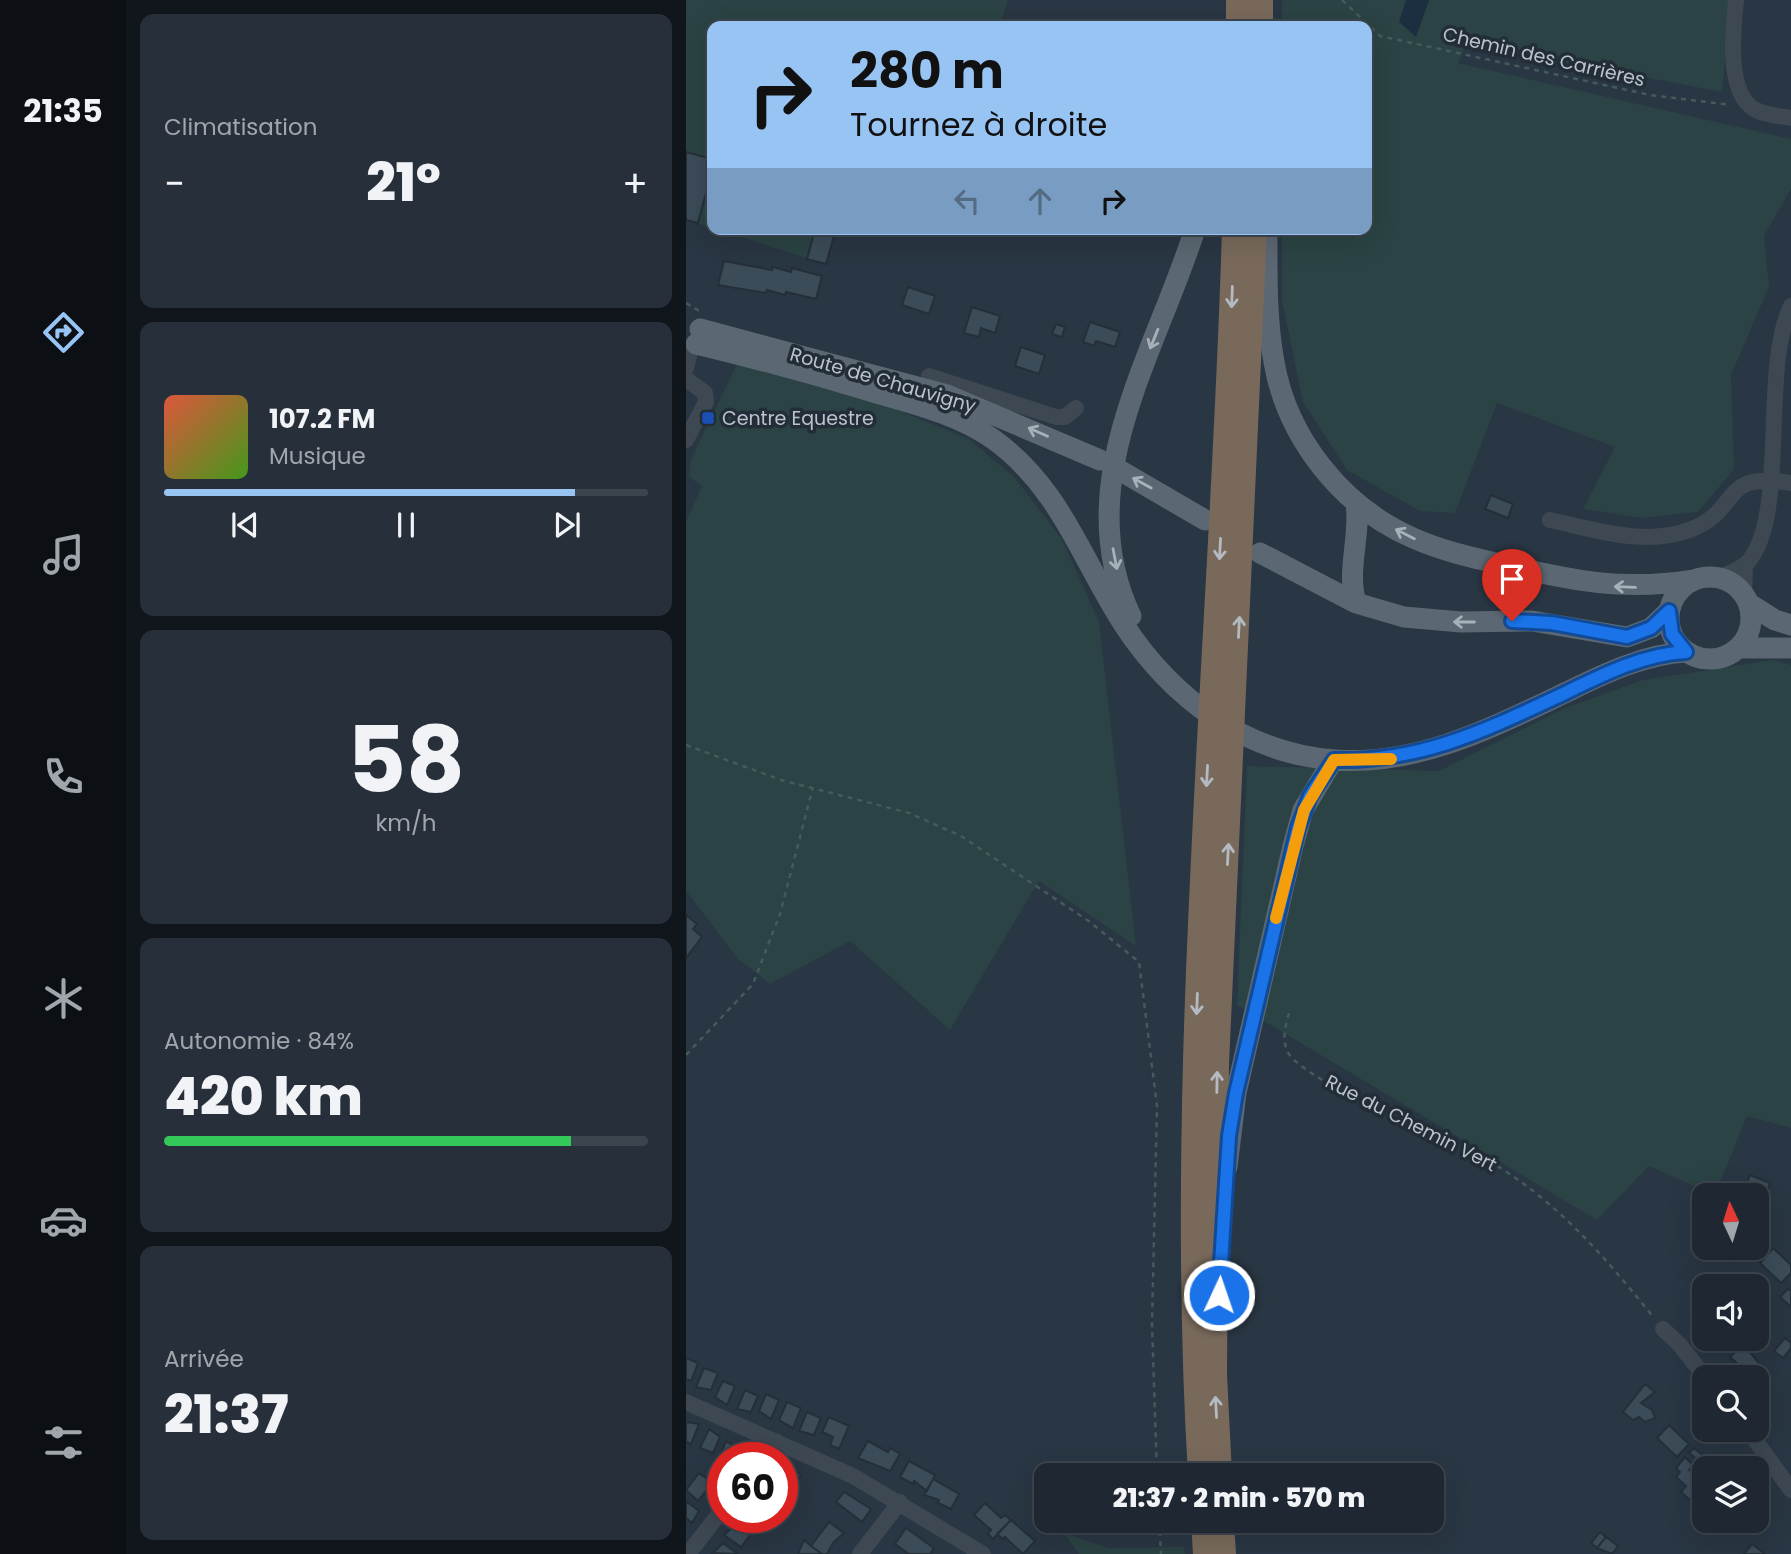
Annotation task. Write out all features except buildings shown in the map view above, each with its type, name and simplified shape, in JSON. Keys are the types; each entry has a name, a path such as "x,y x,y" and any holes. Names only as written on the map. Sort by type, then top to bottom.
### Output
{"highway":[{"path":"1238,0 1256,20"},
{"path":"1200,1463 1194,1313 1196,1026 1234,235"},
{"path":"1219,1463 1214,1375 1217,1065 1255,235"},
{"path":"1204,1533 1205,1554"},
{"path":"1223,1533 1224,1554"}],"main road":[{"path":"1229,21 1231,0"},
{"path":"1193,235 1123,423 1114,457 1109,501 1110,532 1125,603 1172,684 1222,724 1261,743 1300,755 1334,760 1387,760 1438,748 1491,728 1609,672 1657,657 1686,652 1713,659 1738,648 1791,648"},
{"path":"1267,235 1268,318 1274,364 1286,405 1306,445 1331,478 1356,503 1414,539 1444,550 1542,574 1628,587 1718,578 1728,581 1746,599 1775,620 1791,625"},
{"name":"Route de Chauvigny","path":"692,337 922,385 1100,460"},
{"name":"Route de Chauvigny","path":"922,385 972,427 994,440 1036,480 1066,518 1123,624 1158,672 1172,684"},
{"path":"1121,471 1205,520"},
{"path":"1356,503 1358,529 1351,575 1356,603"},
{"path":"1260,553 1356,603 1381,612 1429,621 1532,621 1614,637 1640,634 1669,611 1677,593 1693,580"},
{"path":"1738,648 1750,627 1746,599"},
{"path":"1669,611 1672,634 1686,652"},
{"path":"1214,1375 1229,1136 1236,1093 1298,828 1310,796 1334,760"}],"street":[{"path":"1736,0 1733,60 1745,99 1755,110 1791,118"},
{"path":"1718,578 1745,565 1760,544 1769,480 1776,365 1782,325 1791,306"},
{"path":"686,379 705,393 706,402 686,440"},
{"path":"922,385 992,394 1056,417 1065,417 1076,408"},
{"path":"1550,520 1612,533 1666,536 1707,522 1742,483 1769,480 1791,482"},
{"path":"1745,565 1746,599"},
{"path":"1663,1329 1694,1365"},
{"path":"686,1402 835,1466 900,1502 983,1554"},
{"path":"1757,1442 1791,1489"},
{"path":"1791,1471 1791,1489"},
{"path":"860,1554 900,1502"},
{"path":"688,1554 707,1530"}],"path":[{"name":"Chemin des Carrières","path":"1342,0 1364,21"},
{"name":"Chemin des Carrières","path":"1372,28 1380,36 1650,95 1755,110"},
{"path":"686,303 692,337"},
{"path":"686,745 781,779 909,813 961,836 1090,922 1139,962 1157,1105 1152,1287 1157,1463"},
{"path":"686,1055 753,984 780,914 813,787"},
{"name":"Rue du Chemin Vert","path":"1289,1013 1284,1028 1284,1047 1294,1060 1328,1082 1477,1154 1545,1197 1611,1265 1663,1329"},
{"path":"1160,1533 1161,1554"}],"green space":[{"path":"686,0 1008,0 1001,21 707,21 707,226 686,220"},
{"path":"1282,0 1731,0 1722,92 1467,43 1458,63 1791,139 1791,189 1764,236 1769,287 1731,375 1734,469 1698,512 1641,518 1583,509 1615,447 1497,403 1455,513 1420,511 1347,470 1303,402 1282,301 1282,235 1372,235 1372,21 1282,21"},
{"path":"735,235 834,235 826,264"},
{"path":"737,364 891,407 969,439 1014,477 1062,539 1099,622 1136,946 1039,881 950,1030 850,941 770,984 738,959 686,891 686,522 702,486 689,477 691,459"},
{"path":"1772,660 1791,665 1791,1128 1747,1116 1720,1183 1692,1185 1649,1166 1597,1220 1237,1005 1247,766 1439,771 1565,708 1643,680"},
{"path":"1064,1533 1108,1548 1184,1547 1185,1554 1079,1554"}],"water":[{"path":"1406,0 1429,0 1416,37 1399,22"}],"slow traffic":[{"path":"1276,918 1304,810 1334,760 1391,759"}],"place":[{"name":"Centre Equestre","path":"708,418"}],"route":[{"path":"1219,1295 1229,1136 1236,1093 1298,828 1310,796 1334,760 1387,760 1438,748 1491,728 1609,672 1675,652 1686,652 1672,634 1669,611 1651,628 1627,637 1614,637 1552,623 1512,621"}]}
